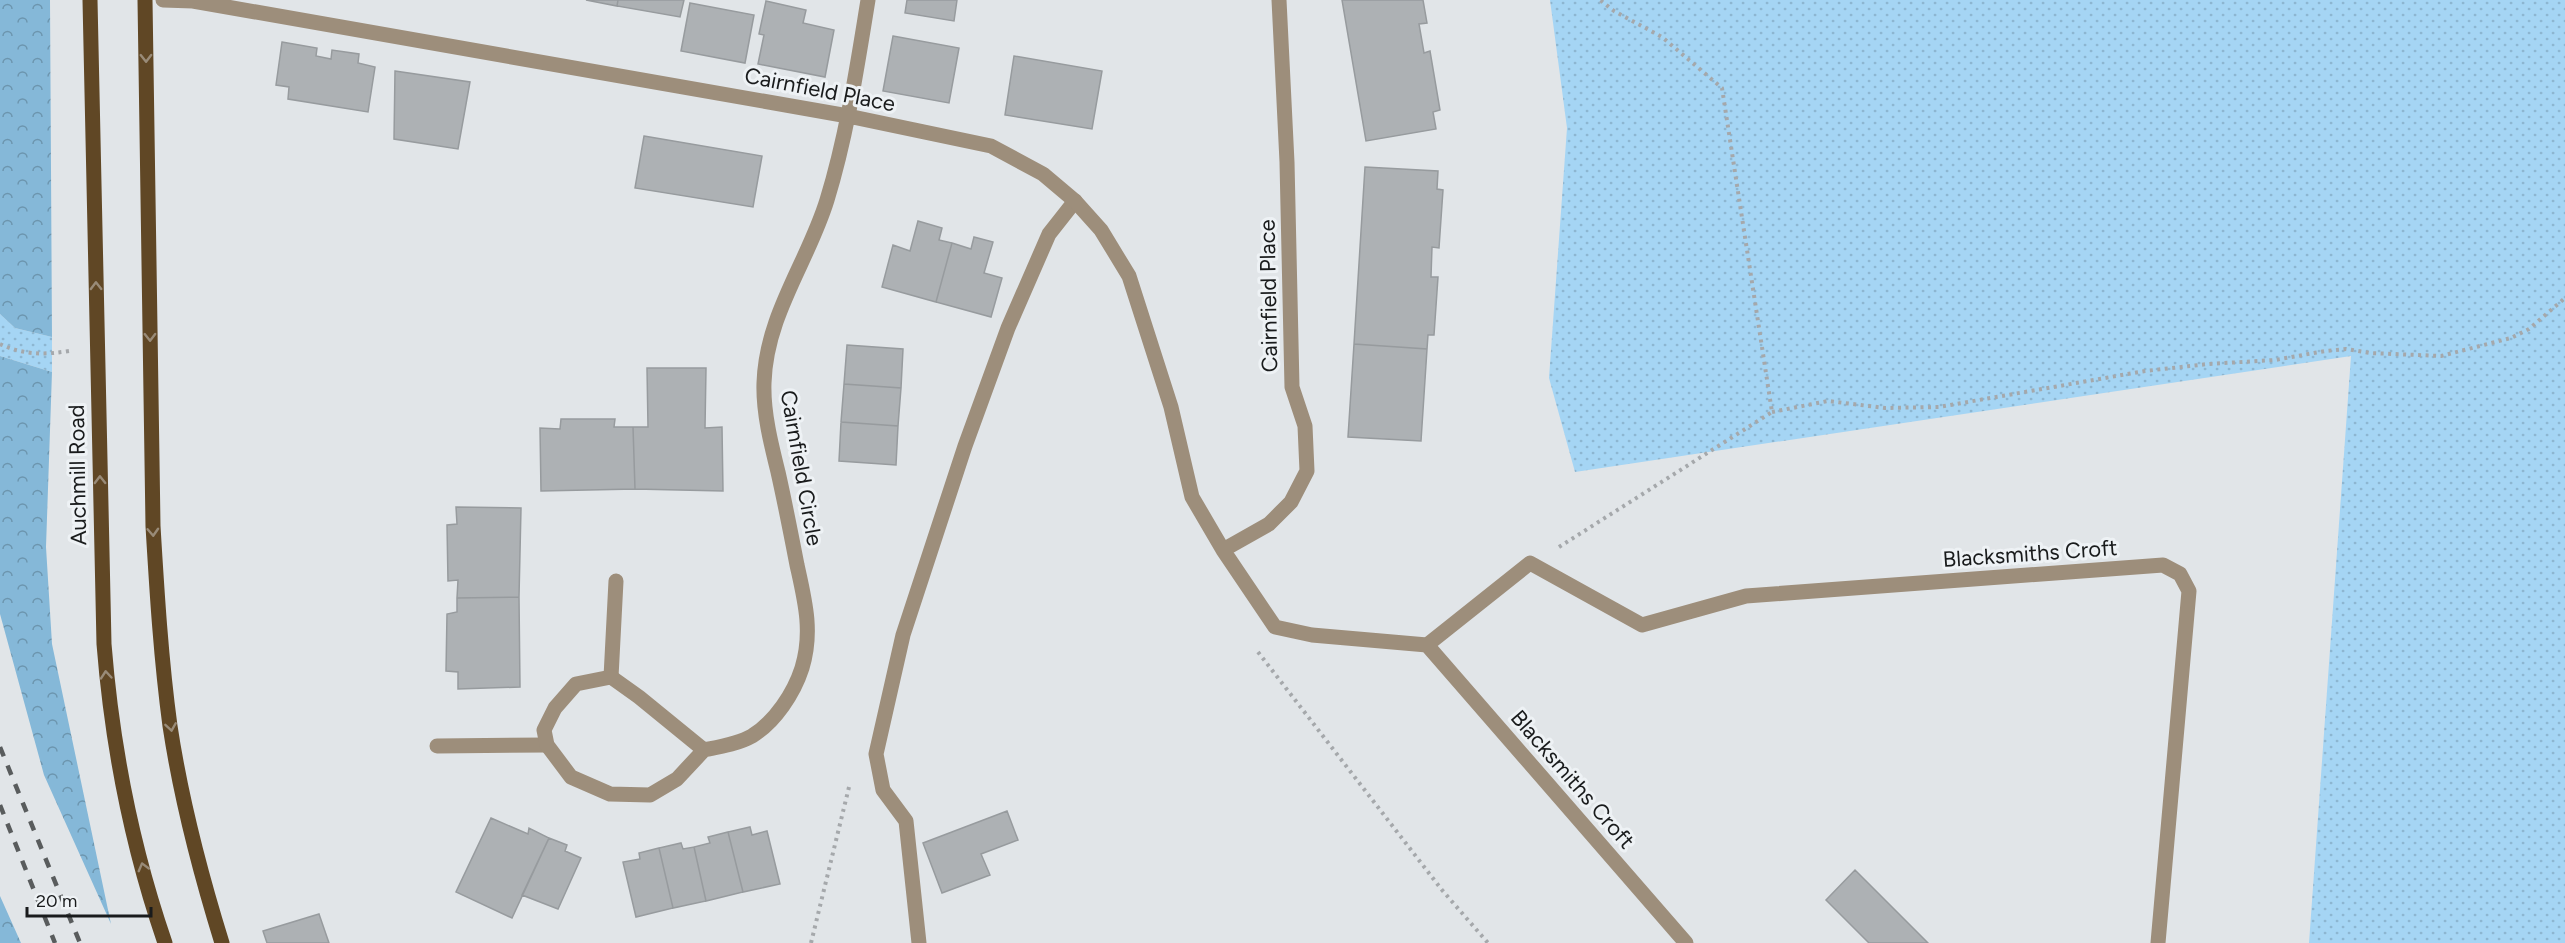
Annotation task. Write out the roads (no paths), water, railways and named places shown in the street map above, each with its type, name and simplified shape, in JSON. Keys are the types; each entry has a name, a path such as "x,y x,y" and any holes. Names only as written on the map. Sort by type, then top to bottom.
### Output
{"main road":[{"name":"Auchmill Road","path":"90,0 104,644 108,689 129,818 165,943"},
{"path":"146,0 152,514 158,611 171,728 183,793 222,943"}],"street":[{"name":"Cairnfield Place","path":"163,0 193,1 848,116 991,146 1043,174 1075,201 1101,230 1129,276 1171,407 1192,497 1223,550 1275,627 1312,635 1426,645"},
{"name":"Cairnfield Circle","path":"704,750 750,737 768,724 789,695 801,670 809,639 802,587 770,438 764,383 771,332 788,287 814,239 828,198 848,116 868,0"},
{"name":"Cairnfield Place","path":"1223,550 1269,524 1291,502 1307,471 1305,426 1292,387 1287,162 1279,0"},
{"path":"919,943 906,821 883,790 876,754 903,634 965,446 1008,328 1049,234 1075,201"},
{"name":"Blacksmiths Croft","path":"1686,943 1426,645 1530,563 1642,625 1746,596 2163,565 2180,574 2189,591 2158,943"},
{"path":"611,677 616,580"},
{"path":"611,677 704,750 677,779 650,795 610,794 571,777 547,745 544,730 555,708 576,684 611,677"},
{"path":"437,746 547,745"}],"railway":[{"path":"0,747 80,943"},
{"path":"0,805 55,943"}]}
